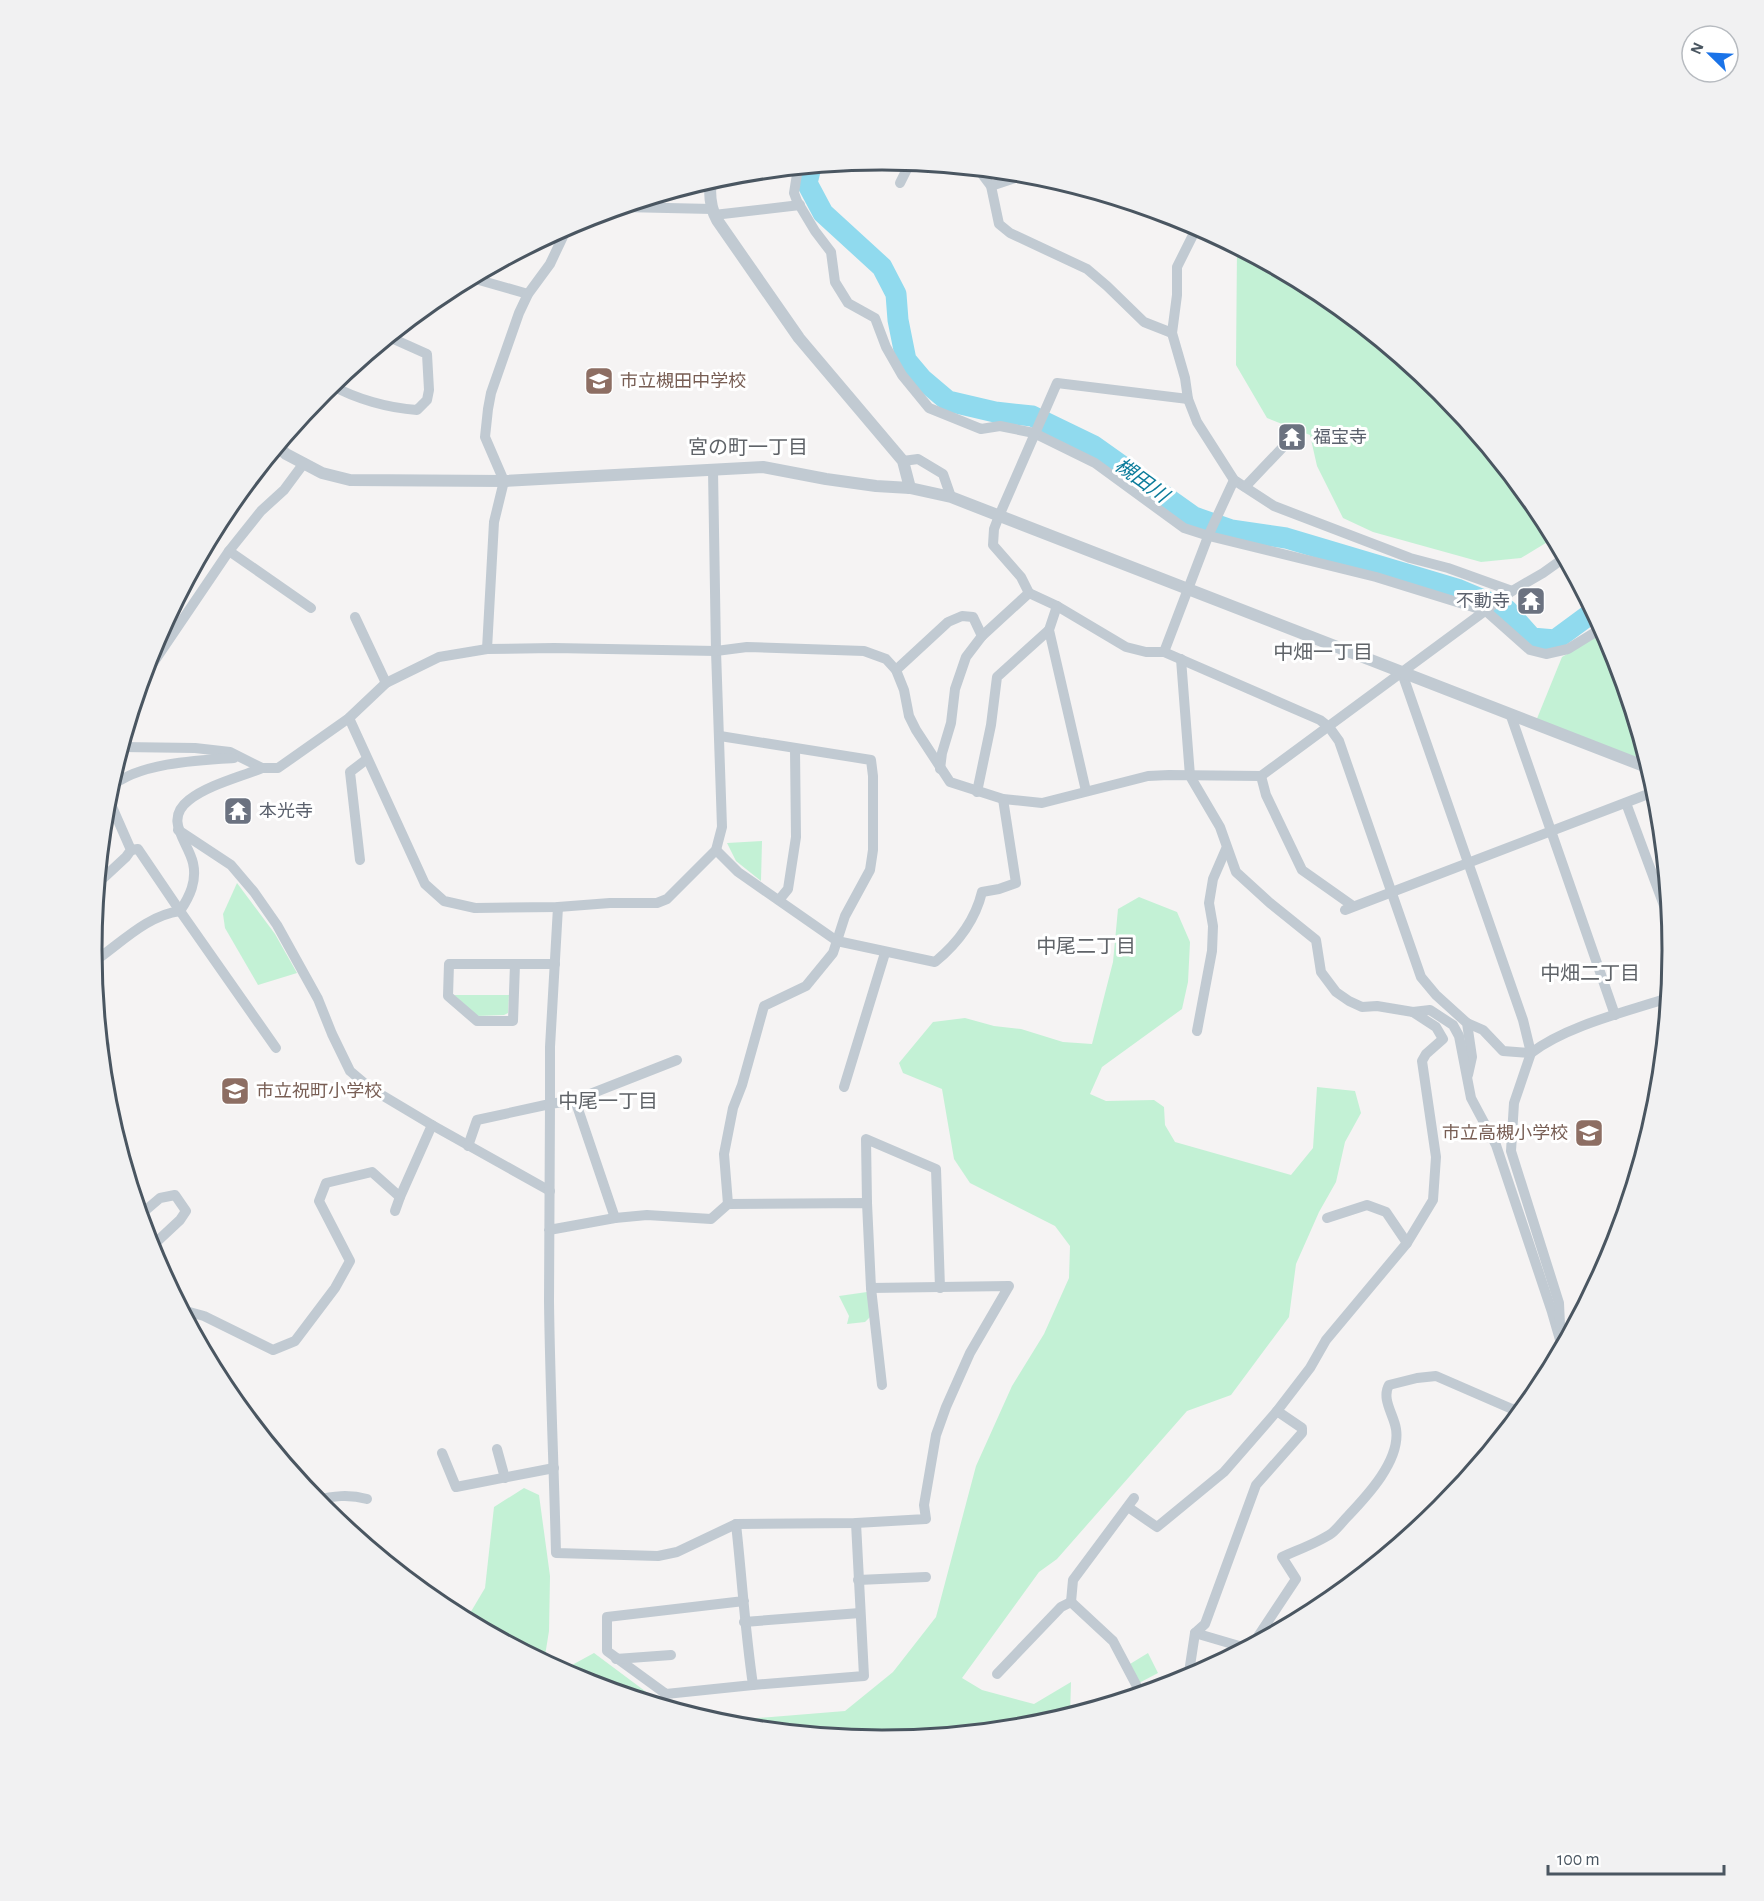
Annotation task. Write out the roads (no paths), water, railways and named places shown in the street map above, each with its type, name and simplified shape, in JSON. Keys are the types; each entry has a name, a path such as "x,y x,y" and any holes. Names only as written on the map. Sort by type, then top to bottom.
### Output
{"street":[{"path":"900,183 906,171"},
{"path":"797,175 794,193 815,231 831,252 835,282 848,303 875,318 886,347 902,375 929,408 981,429 1000,426 1036,429 1095,464 1184,528 1376,577 1486,611 1530,650 1546,654 1568,649 1594,633"},
{"path":"984,177 991,186 999,224 1010,233 1087,270 1144,322 1172,333"},
{"path":"991,186 1007,181"},
{"path":"709,190 713,212 799,338 903,461 910,488"},
{"path":"644,208 713,212 800,205"},
{"path":"1193,236 1178,267 1172,333 1188,399 1197,422 1234,480 1274,506 1410,558 1448,568 1507,594"},
{"path":"487,649 494,522 504,481 485,437 491,393 519,313 528,294 550,264 561,240"},
{"path":"482,281 528,294"},
{"path":"340,390 400,409 417,410 427,400 429,390 427,354 397,340"},
{"path":"1188,399 1057,383 994,529 993,545 1021,577 1029,593 1057,606 1126,647 1146,652 1164,652 1320,720 1329,727 1340,741 1421,977 1436,995 1467,1023 1483,1030 1503,1051 1531,1053 1546,1041 1660,1001"},
{"path":"1245,487 1284,446"},
{"path":"285,449 322,472 350,480 504,481 763,467 836,481 910,488 951,497 1639,764"},
{"path":"903,461 918,459 943,474 951,497"},
{"path":"163,647 229,551 261,511 284,490 304,463"},
{"path":"348,718 424,884 444,901 474,908 558,908 610,903 657,903 668,899 716,850 722,827 716,651 714,470"},
{"path":"1164,652 1209,535 1234,480"},
{"path":"229,551 311,608"},
{"path":"180,911 189,898 194,881 193,862 178,830 178,814 188,800 210,788 262,768 278,768 348,718 386,683 439,657 487,649 554,648 716,651 747,647 864,651 886,659 896,670 904,690 909,716 940,770 950,782 1003,799 1042,803 1148,777 1169,775 1261,776 1507,594 1558,562"},
{"path":"940,770 942,753 951,723 955,689 966,657 982,636 1029,593"},
{"path":"977,792 991,725 997,677 1049,630 1057,606"},
{"path":"355,616 386,683"},
{"path":"896,670 948,622 962,616 973,617 982,636"},
{"path":"1049,630 1086,791"},
{"path":"1181,659 1190,776 1220,827 1236,872 1270,903 1310,930 1316,940 1321,972 1336,992 1362,1007 1377,1006 1413,1012 1430,1011 1453,1025 1459,1036 1471,1098 1496,1145 1559,1337"},
{"path":"1402,673 1523,1020 1531,1053 1514,1103 1511,1151 1560,1303 1561,1333"},
{"path":"1511,716 1615,1015"},
{"path":"720,736 870,760 873,776 873,850 870,870 845,916 833,953 806,986 764,1006 742,1085 733,1108 724,1154 728,1204"},
{"path":"130,747 195,748 230,752 262,768"},
{"path":"779,900 788,889 796,837 795,749"},
{"path":"122,779 171,765 212,759 240,758"},
{"path":"360,860 350,772 368,759"},
{"path":"1261,776 1266,795 1302,870 1349,908 1646,795"},
{"path":"716,850 738,872 837,941 935,962 950,950 968,927 978,908 982,892 1016,883 1003,799"},
{"path":"1626,803 1659,890"},
{"path":"115,813 131,850"},
{"path":"178,830 231,865 254,892 277,925 318,999 350,1071 370,1088 550,1191"},
{"path":"106,874 131,850 138,849 276,1048"},
{"path":"1197,1031 1212,951 1213,926 1209,903 1213,879 1226,849"},
{"path":"558,908 550,1047 549,1230 556,1553 658,1556 677,1552 736,1524 856,1523 926,1519 924,1504 936,1435 970,1353 1009,1286 871,1288"},
{"path":"102,956 155,918 166,912 180,911"},
{"path":"844,1087 885,953"},
{"path":"515,964 513,1021 477,1021 448,996 448,964 515,964 555,964"},
{"path":"1071,1602 1073,1580 1131,1503 1157,1527 1224,1472 1277,1412 1310,1368 1326,1340 1407,1243 1433,1200 1436,1157 1422,1061 1426,1054 1443,1039 1436,1027 1413,1012"},
{"path":"1467,1023 1472,1057 1468,1074"},
{"path":"468,1146 477,1120 575,1100 678,1060"},
{"path":"575,1100 615,1218"},
{"path":"395,1211 399,1197 432,1125"},
{"path":"882,1385 871,1288 866,1139 936,1169 940,1288"},
{"path":"192,1313 204,1316 273,1350 295,1341 335,1288 350,1262 319,1201 326,1183 372,1172 399,1197"},
{"path":"146,1210 160,1198 175,1195 186,1211 180,1220 158,1241"},
{"path":"549,1230 615,1218 647,1215 711,1220 728,1204 867,1203"},
{"path":"1327,1218 1367,1204 1386,1212 1407,1243"},
{"path":"1261,1632 1296,1579 1282,1557 1331,1533 1371,1491 1382,1475 1394,1450 1397,1431 1387,1399 1389,1385 1436,1376 1513,1409"},
{"path":"1190,1667 1195,1633 1204,1624 1256,1485 1302,1433 1302,1428 1277,1412"},
{"path":"497,1449 505,1478"},
{"path":"442,1453 456,1487 554,1468"},
{"path":"326,1497 354,1496 367,1499"},
{"path":"744,1601 607,1617 607,1651 666,1694 864,1676 856,1523"},
{"path":"736,1524 744,1622 753,1685"},
{"path":"858,1580 926,1577"},
{"path":"997,1674 1061,1607 1071,1602"},
{"path":"1071,1602 1113,1641 1137,1687"},
{"path":"744,1622 860,1613"},
{"path":"1195,1633 1236,1645"},
{"path":"616,1659 671,1655"}],"waterway":[{"name":"槻田川","path":"809,174 807,183 823,213 882,267 896,294 898,320 906,360 922,379 948,401 995,412 1032,416 1094,446 1194,517 1231,530 1286,538 1457,589 1507,610 1532,638 1555,640 1587,617"}],"place":[{"name":"市立槻田中学校","path":"599,381"},
{"name":"福宝寺","path":"1292,437"},
{"name":"不動寺","path":"1531,601"},
{"name":"本光寺","path":"238,811"},
{"name":"市立祝町小学校","path":"235,1091"},
{"name":"市立高槻小学校","path":"1589,1133"}],"district":[{"name":"宮の町一丁目","path":"748,447"},
{"name":"中畑一丁目","path":"1323,652"},
{"name":"中尾二丁目","path":"1086,946"},
{"name":"中畑二丁目","path":"1590,973"},
{"name":"中尾一丁目","path":"608,1101"}]}
